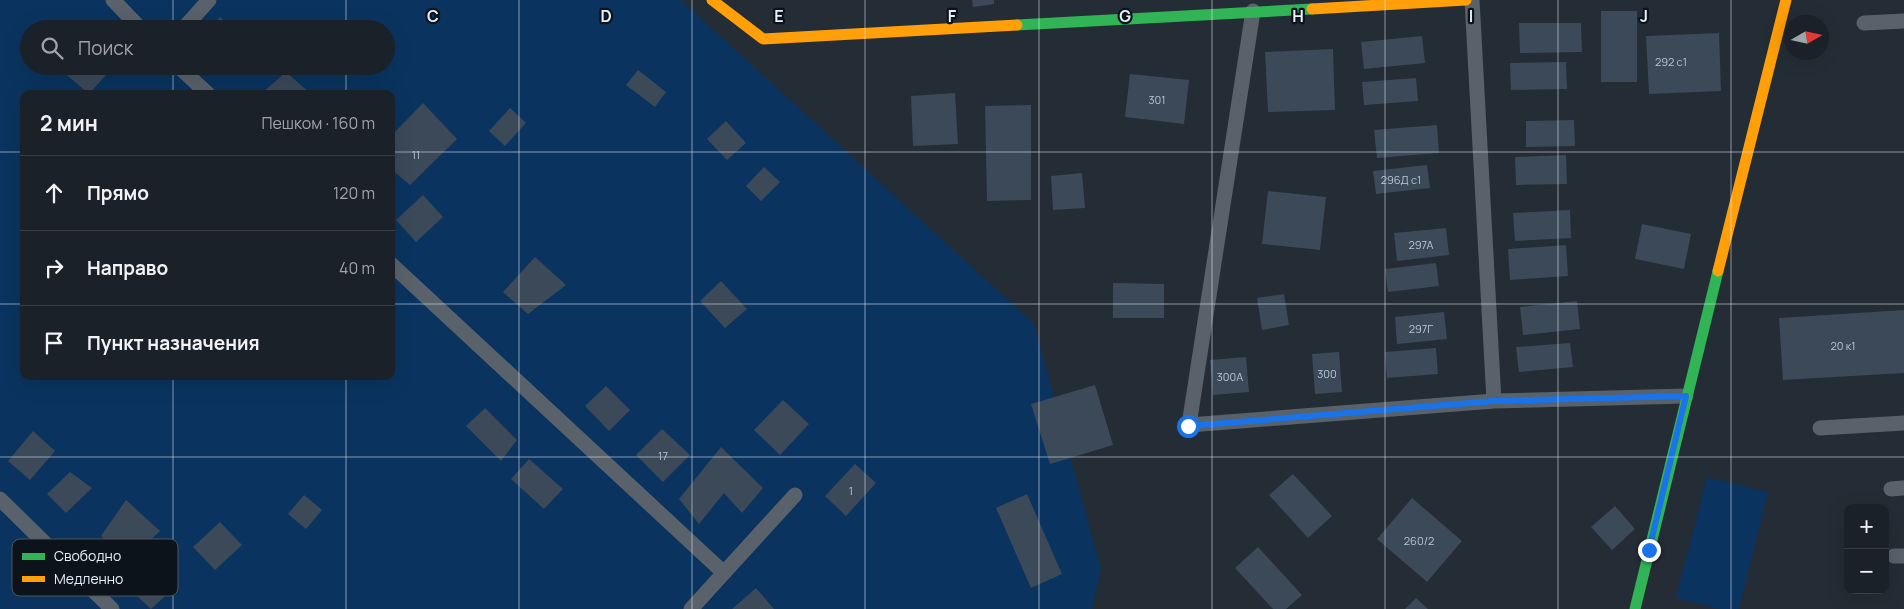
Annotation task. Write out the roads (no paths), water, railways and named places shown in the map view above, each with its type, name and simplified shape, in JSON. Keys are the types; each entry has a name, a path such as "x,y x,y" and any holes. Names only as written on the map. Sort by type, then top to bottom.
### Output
{"street":[{"path":"712,0 763,40 1466,0"},
{"path":"1635,609 1686,396 1786,0"}],"lane":[{"path":"113,0 132,20"},
{"path":"192,20 210,0"},
{"path":"1472,0 1494,401"},
{"path":"1253,11 1188,426 1494,401 1686,396"},
{"path":"1864,23 1904,21"},
{"path":"188,75 204,90"},
{"path":"395,268 724,573"},
{"path":"1820,428 1904,422"},
{"path":"691,609 795,495"},
{"path":"0,499 41,539"},
{"path":"99,596 112,609"}]}
